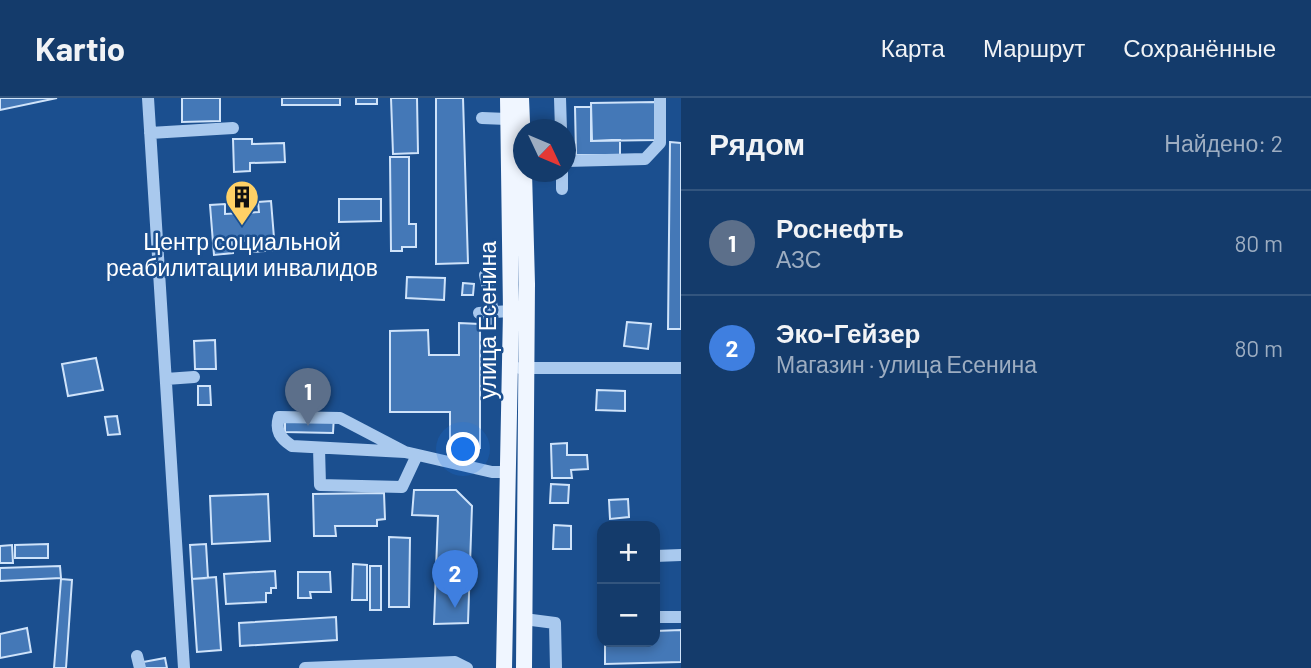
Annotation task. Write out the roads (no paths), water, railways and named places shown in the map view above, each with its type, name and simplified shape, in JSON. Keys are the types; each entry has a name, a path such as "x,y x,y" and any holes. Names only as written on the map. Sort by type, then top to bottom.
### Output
{"main road":[{"name":"улица Есенина","path":"508,98 511,312 517,368 524,668"},
{"name":"улица Есенина","path":"521,98 522,119"},
{"name":"улица Есенина","path":"504,668 508,472 527,284 524,182"}],"street":[{"path":"148,98 184,668"},
{"path":"560,98 561,119"},
{"path":"576,161 645,159 660,143 660,98"},
{"path":"482,118 508,119"},
{"path":"150,133 233,128"},
{"path":"562,182 562,189"},
{"path":"485,275 488,316 511,312"},
{"path":"517,368 681,368"},
{"path":"166,379 194,377"},
{"path":"411,453 340,418 279,417 278,432 284,441 292,446 411,453 492,472 508,472"},
{"path":"320,447 320,485 402,486 411,453"},
{"path":"660,556 681,555"},
{"path":"660,617 681,617"},
{"path":"524,619 555,623 556,668"},
{"path":"305,668 455,662 467,668"}],"place":[{"name":"Центр социальной реабилитации инвалидов","path":"242,227"},
{"name":"Роснефть","path":"308,426"},
{"name":"Эко-Гейзер","path":"455,608"}]}
